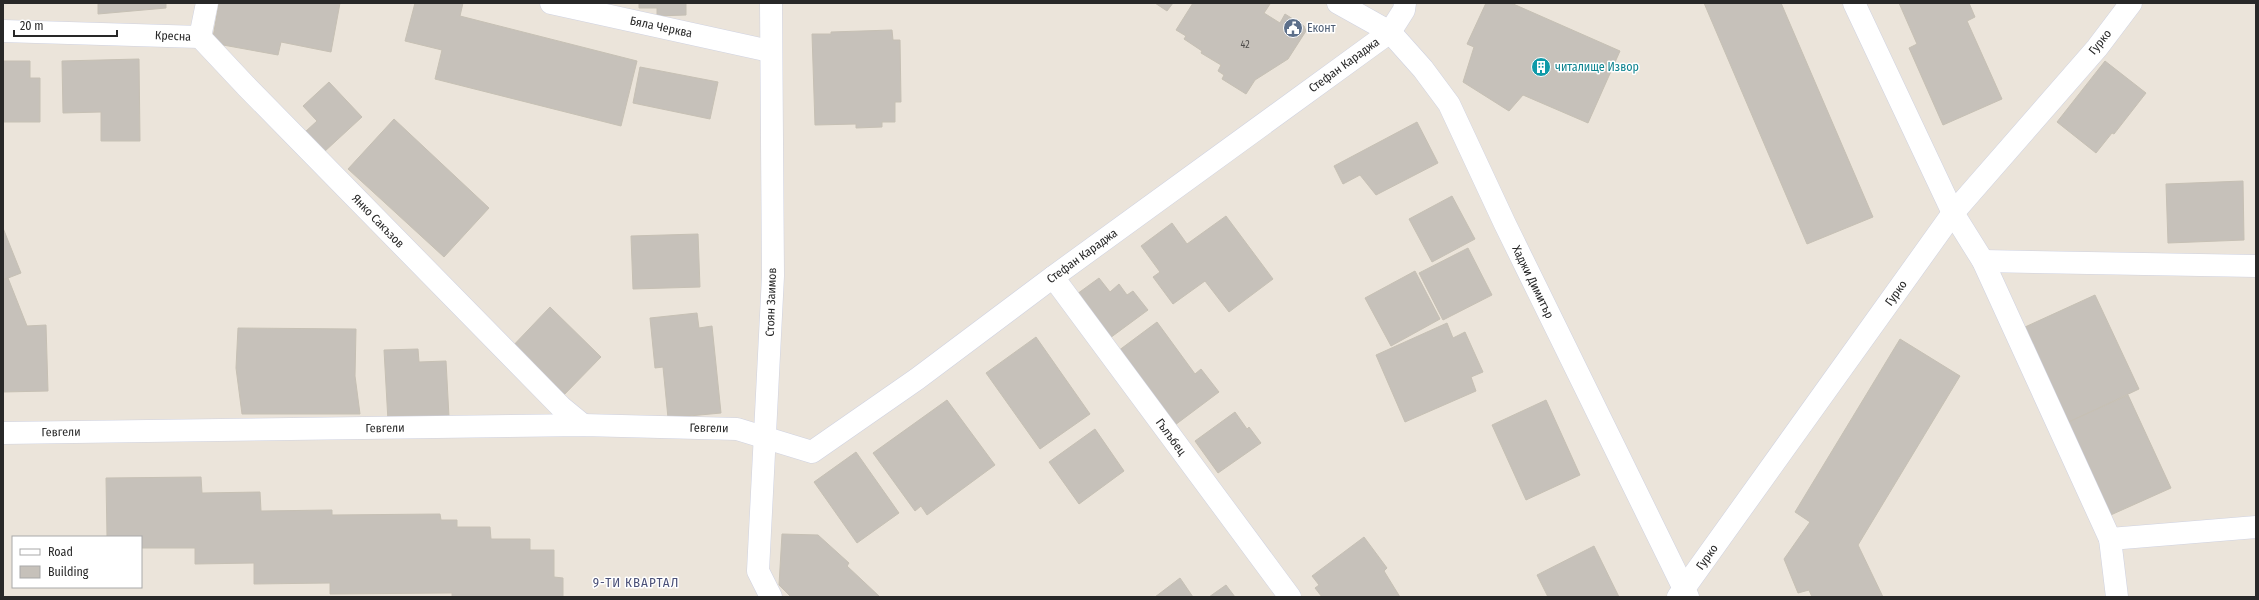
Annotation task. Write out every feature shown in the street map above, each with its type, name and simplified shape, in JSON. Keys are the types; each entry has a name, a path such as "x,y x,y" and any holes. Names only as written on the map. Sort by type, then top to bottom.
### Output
{"street":[{"path":"200,36 207,3"},
{"name":"Бяла Черква","path":"551,3 770,51"},
{"name":"Стоян Заимов","path":"771,597 758,571 766,439 772,276 770,51 772,3"},
{"name":"Хаджи Димитър","path":"1338,3 1390,32 1423,69 1449,104 1683,594"},
{"path":"1390,32 1404,10 1405,3"},
{"path":"1854,3 1953,213 1983,261 2110,539 2117,597"},
{"name":"Гурко","path":"1683,594 1953,213 2096,48 2131,3"},
{"name":"Кресна","path":"3,31 200,36"},
{"name":"Стефан Караджа","path":"766,439 812,452 917,379 1053,277 1390,32"},
{"name":"Янко Сакъзов","path":"200,36 246,86 555,401 583,425"},
{"path":"1983,261 2256,266"},
{"name":"Гълъбец","path":"1053,277 1290,597"},
{"name":"Гевгели","path":"3,433 583,425 737,429 766,439"},
{"path":"2110,539 2256,527"}],"building":[{"path":"98,3 166,3 166,8 98,14"},
{"path":"219,3 340,3 331,52 281,42 278,55 212,43"},
{"path":"415,3 463,3 460,16 637,61 621,126 435,79 442,50 405,41"},
{"path":"639,3 686,3 686,15 657,16 657,8 639,8"},
{"path":"1155,3 1173,3 1167,11"},
{"path":"1193,3 1268,3 1270,4 1264,13 1280,23 1285,14 1304,26 1306,31 1288,59 1255,80 1246,94 1222,79 1224,75 1218,71 1221,65 1201,53 1202,51 1184,39 1186,36 1176,30"},
{"name":"читалище Извор","path":"1486,3 1511,3 1620,51 1588,123 1523,95 1509,111 1463,82 1474,47 1467,44"},
{"path":"1704,3 1781,3 1873,217 1807,244"},
{"path":"1899,3 1969,3 1975,17 1967,21 2002,99 1943,125 1909,48 1917,44"},
{"path":"892,30 893,40 900,40 901,102 895,102 895,122 882,122 882,127 856,128 856,124 815,125 812,34"},
{"path":"139,59 140,141 101,141 101,112 63,113 62,61"},
{"path":"3,61 30,61 30,78 40,78 40,122 3,122"},
{"path":"2105,61 2146,93 2114,134 2112,133 2096,153 2057,122"},
{"path":"640,67 718,82 710,119 633,103"},
{"path":"329,82 362,117 324,152 305,132 317,121 303,106"},
{"path":"394,119 489,208 444,257 348,169"},
{"path":"1417,122 1438,163 1376,195 1360,175 1343,184 1334,166"},
{"path":"2243,181 2244,240 2168,243 2166,184"},
{"path":"1452,196 1475,239 1432,262 1409,219"},
{"path":"1226,216 1273,279 1229,312 1205,281 1173,304 1153,277 1160,272 1141,246 1172,223 1187,244"},
{"path":"3,228 21,273 3,280"},
{"path":"698,234 700,287 633,289 631,236"},
{"path":"1468,248 1492,295 1443,320 1419,273"},
{"path":"1415,271 1440,319 1391,346 1365,298"},
{"path":"8,278 27,326 46,325 48,391 3,392 3,280"},
{"path":"1099,278 1110,292 1119,284 1127,295 1133,291 1148,310 1110,338 1077,294"},
{"path":"2095,295 2139,389 2069,422 2025,327"},
{"path":"550,307 601,357 559,400 508,351"},
{"path":"697,313 699,328 712,326 721,413 668,418 663,367 655,368 650,318"},
{"path":"1157,322 1195,374 1201,369 1219,392 1175,425 1118,351"},
{"path":"1447,323 1453,338 1465,332 1483,372 1471,377 1476,391 1405,422 1376,355"},
{"path":"238,328 356,329 355,376 360,414 242,414 236,368"},
{"path":"1036,337 1090,414 1040,449 986,373"},
{"path":"1900,339 1960,376 1858,545 1883,597 1812,597 1809,590 1798,593 1784,559 1810,522 1795,512"},
{"path":"418,349 419,362 446,361 449,417 388,421 384,350"},
{"path":"2128,395 2171,488 2104,518 2062,425"},
{"path":"947,400 995,465 927,515 921,506 915,511 873,453"},
{"path":"1546,400 1580,475 1526,500 1492,425"},
{"path":"1235,412 1247,429 1249,427 1261,443 1218,473 1195,441"},
{"path":"1095,429 1124,471 1079,504 1049,462"},
{"path":"856,452 899,513 857,543 814,482"},
{"path":"201,477 202,493 260,492 261,511 332,510 332,515 440,514 441,520 457,520 457,527 490,527 491,539 530,539 530,550 554,550 554,577 563,578 563,597 452,597 452,593 330,594 330,583 254,584 254,563 195,564 195,548 142,548 142,536 107,536 106,478"},
{"path":"782,534 818,535 849,563 847,566 880,597 791,597 779,585"},
{"path":"1364,537 1387,568 1384,571 1400,597 1322,597 1315,588 1319,585 1312,576"},
{"path":"1594,546 1619,597 1548,597 1537,575"},
{"path":"1180,578 1193,597 1155,597"},
{"path":"1226,585 1235,597 1209,597"}],"place":[{"name":"Еконт","path":"1293,28"},
{"name":"читалище Извор","path":"1541,67"}],"district":[{"name":"9-ТИ КВАРТАЛ","path":"636,582"}]}
